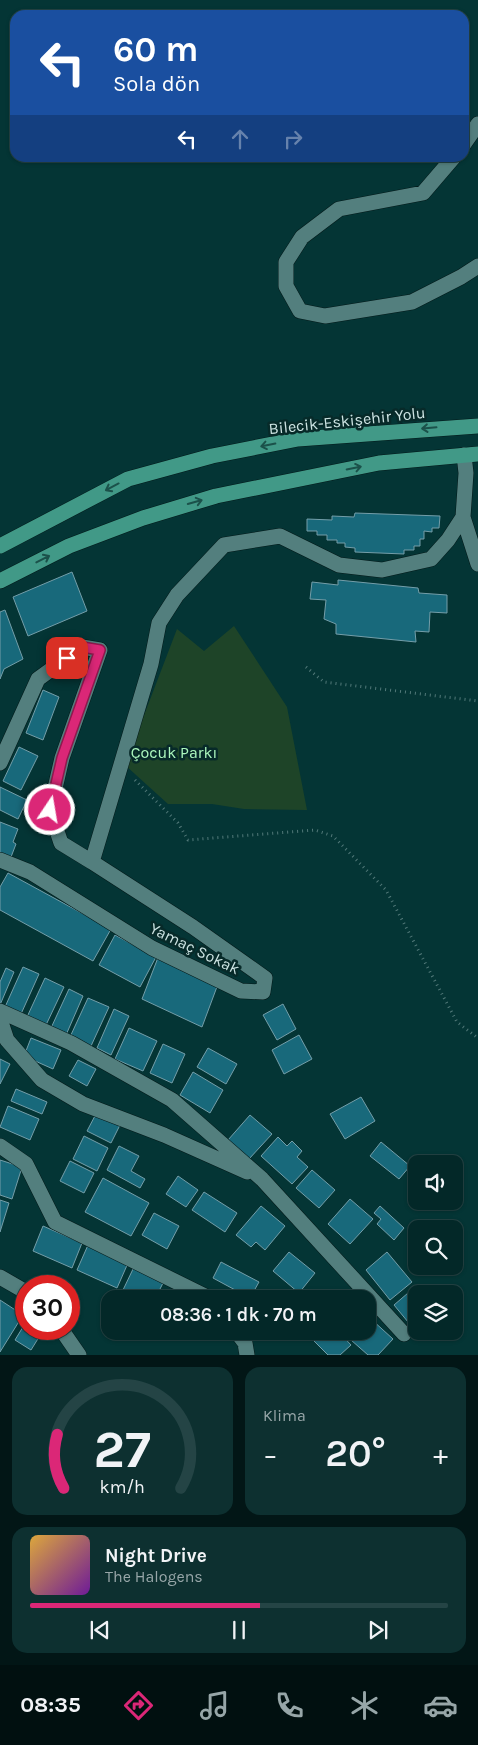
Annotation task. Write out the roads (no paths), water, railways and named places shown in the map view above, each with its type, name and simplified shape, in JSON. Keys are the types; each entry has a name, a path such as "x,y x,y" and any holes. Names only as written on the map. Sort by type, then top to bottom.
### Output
{"main road":[{"name":"Bilecik-Eskişehir Yolu","path":"0,546 128,479 212,456 298,439 478,426"},
{"path":"0,582 69,546 143,518 216,496 379,463 471,454"}],"street":[{"path":"469,137 478,124"},
{"path":"450,162 423,193 339,209 302,237 286,262 286,286 300,311 325,316 412,302 461,277 478,266"},
{"path":"471,454 466,473 463,517 478,564"},
{"path":"0,763 38,679 82,647 100,650 62,758 50,810 61,843 92,862 151,664 159,623 177,595 224,545 280,536 339,565 382,570 430,558 448,540 463,517"},
{"name":"Yamaç Sokak","path":"0,860 30,872 152,948 241,990 263,992 265,978 193,927 92,862"},
{"path":"0,1011 71,1043 172,1100 262,1179 404,1334"},
{"path":"0,1019 7,1040 42,1080 83,1104 164,1135 262,1179"},
{"path":"0,1146 26,1164 55,1222 193,1290"},
{"path":"0,1277 15,1286"},
{"path":"69,1340 80,1355"},
{"path":"242,1340 247,1355"}],"park label":[{"name":"Çocuk Parkı","path":"174,752"}]}
